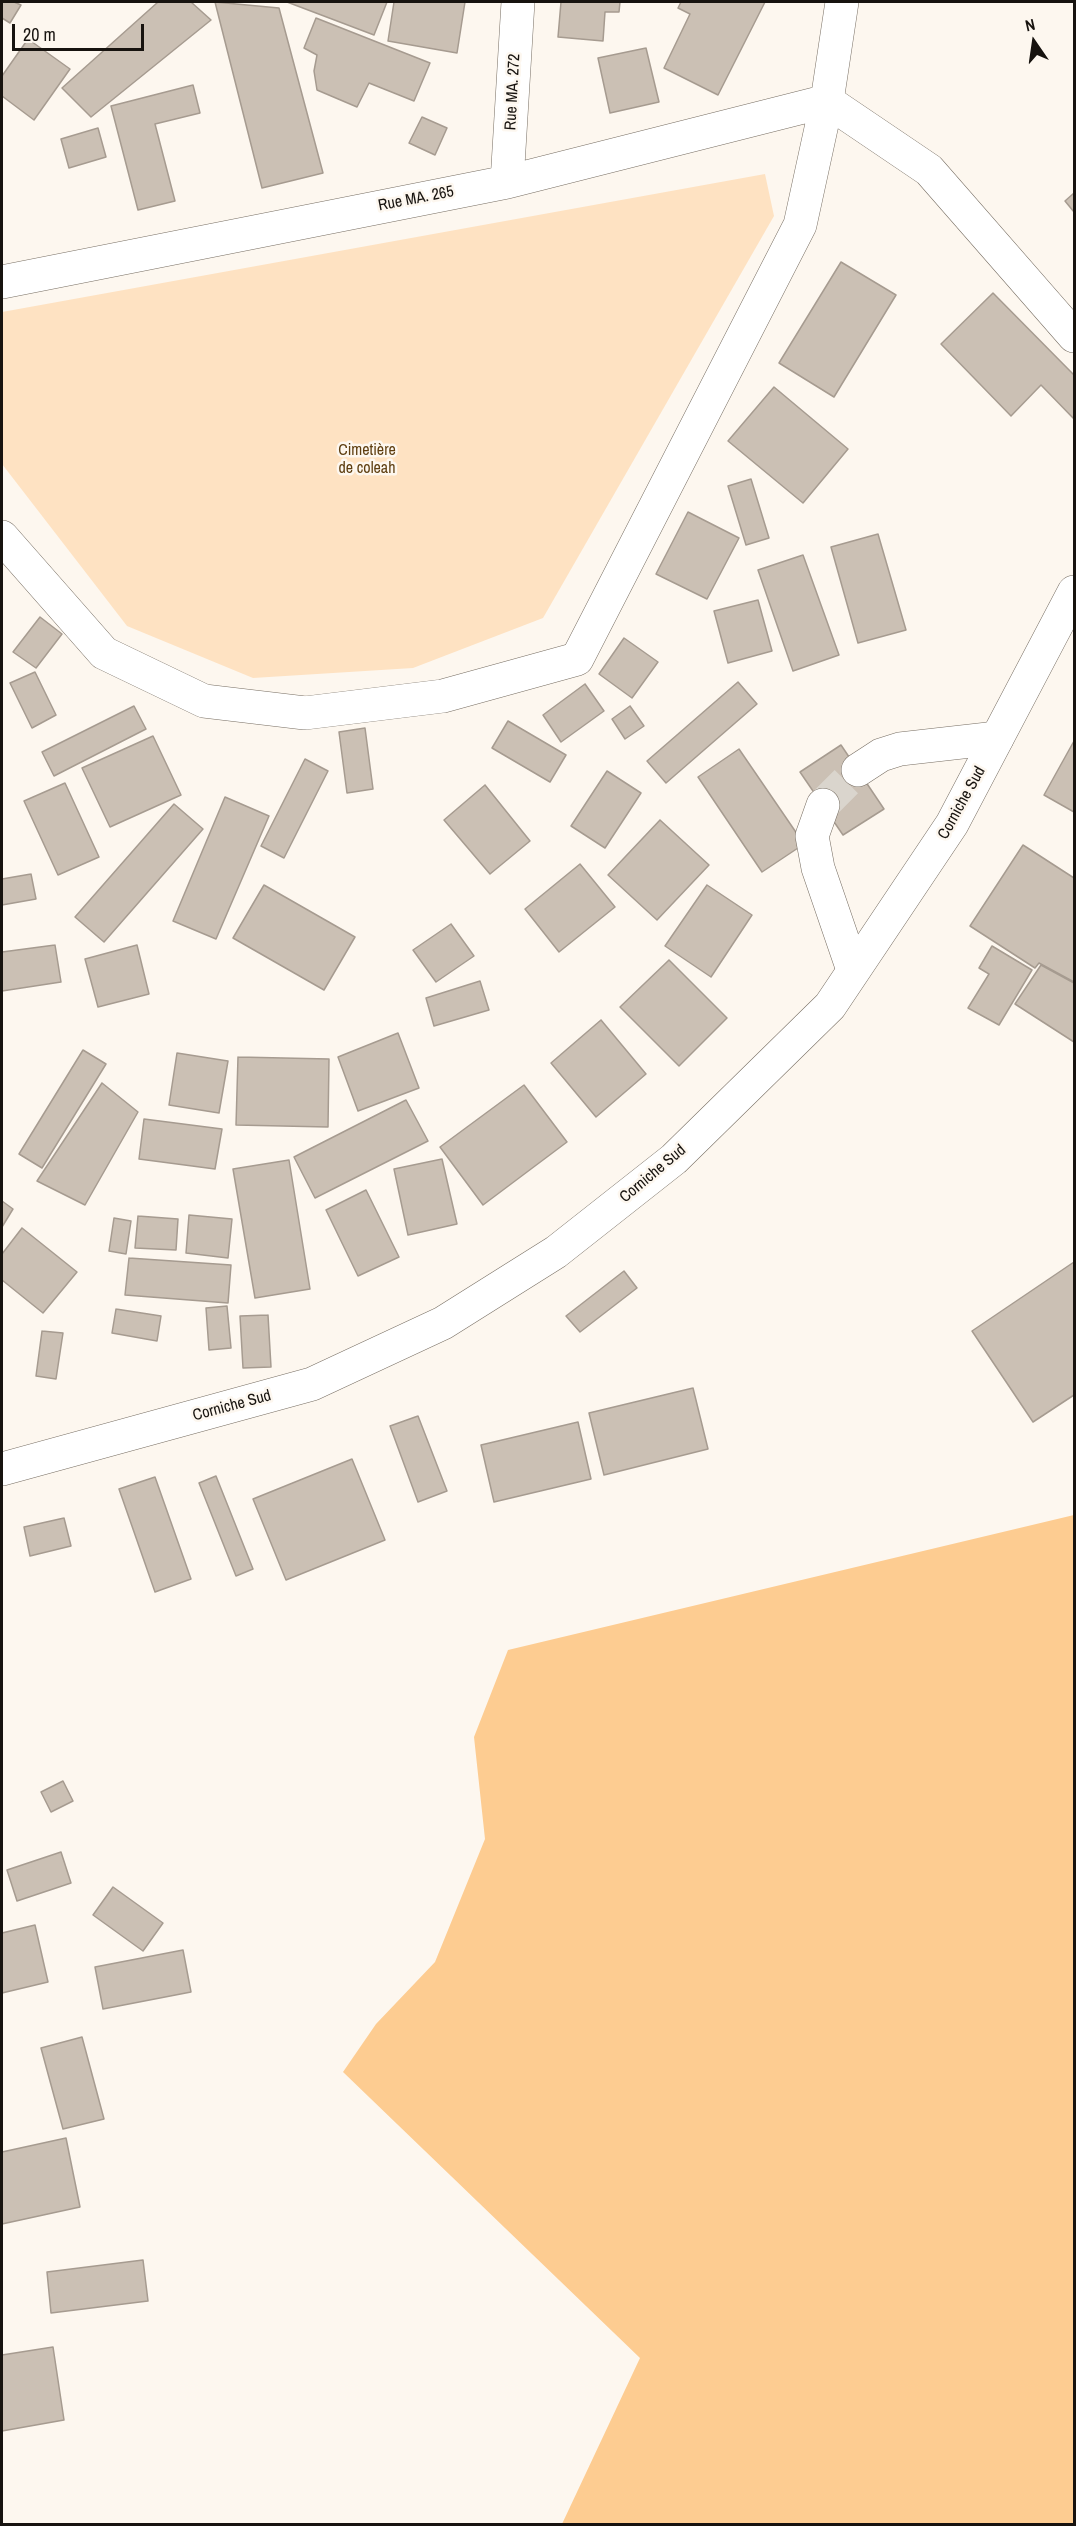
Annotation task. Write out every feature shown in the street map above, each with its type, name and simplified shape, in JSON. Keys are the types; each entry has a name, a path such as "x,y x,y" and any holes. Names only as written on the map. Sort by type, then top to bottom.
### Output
{"street":[{"name":"Rue MA. 272","path":"507,182 518,2"},
{"path":"2,537 104,653 204,701 305,713 442,696 577,660 800,225 827,101 842,2"},
{"name":"Rue MA. 265","path":"2,282 507,182 827,101"},
{"path":"827,101 929,170 1074,336"},
{"name":"Corniche Sud","path":"2,1469 312,1384 443,1323 556,1252 674,1159 830,1006 952,824 1074,592"},
{"path":"858,770 881,755 900,749 997,738"},
{"path":"823,806 812,836 818,868 853,970"}],"green space":[{"name":"Cimetière de coleah","path":"765,174 774,216 543,618 413,668 253,678 127,626 2,464 2,312"}],"shaded area":[{"path":"1074,1515 1074,2524 562,2524 640,2358 343,2072 376,2024 435,1962 485,1839 474,1737 508,1650"}],"building":[{"path":"2,2 14,2 21,5 10,23 2,18"},
{"path":"158,2 191,2 211,20 91,117 62,88"},
{"path":"215,2 279,8 323,173 262,188"},
{"path":"287,2 387,2 374,35"},
{"path":"394,2 465,2 457,53 388,41"},
{"path":"561,2 620,2 619,12 605,12 603,41 558,37"},
{"path":"681,2 765,2 718,95 664,68 690,14 678,8"},
{"path":"316,18 430,63 414,101 369,83 357,107 317,90 314,71 317,55 304,48"},
{"path":"28,39 70,69 34,120 2,96 2,76"},
{"path":"646,48 659,102 610,113 598,58"},
{"path":"193,85 200,113 155,124 175,201 138,210 111,106"},
{"path":"422,117 447,128 435,155 409,143"},
{"path":"98,128 106,157 69,168 61,139"},
{"path":"1074,193 1074,212 1065,201"},
{"path":"841,262 896,295 834,397 779,363"},
{"path":"993,293 1074,375 1074,419 1041,385 1011,416 941,344"},
{"path":"774,387 848,449 803,503 728,441"},
{"path":"751,479 769,538 746,545 728,486"},
{"path":"688,512 739,538 707,599 656,574"},
{"path":"878,534 906,630 858,643 831,547"},
{"path":"803,555 839,655 793,671 758,570"},
{"path":"758,600 772,651 728,663 714,611"},
{"path":"40,617 62,634 36,668 13,652"},
{"path":"624,638 658,662 632,698 599,674"},
{"path":"35,672 56,715 32,728 10,683"},
{"path":"738,682 757,704 666,783 647,761"},
{"path":"585,684 604,711 561,742 543,715"},
{"path":"134,706 146,729 54,776 42,752"},
{"path":"630,706 644,726 625,739 612,719"},
{"path":"508,721 566,755 550,782 492,748"},
{"path":"365,728 373,789 347,793 339,732"},
{"path":"153,736 181,795 110,827 82,768"},
{"path":"1074,741 1074,812 1044,795"},
{"path":"841,745 884,809 843,835 800,772"},
{"path":"739,749 804,844 762,872 698,777"},
{"path":"305,759 328,771 284,858 261,846"},
{"path":"607,771 641,793 605,848 571,826"},
{"path":"65,783 99,857 58,875 24,801"},
{"path":"485,785 530,841 490,874 444,820"},
{"path":"225,797 269,816 216,939 173,921"},
{"path":"174,804 203,829 104,942 75,917"},
{"path":"660,820 709,865 657,920 608,875"},
{"path":"1023,845 1074,878 1074,982 1039,963 1035,968 970,926"},
{"path":"580,864 615,907 559,952 525,909"},
{"path":"31,874 36,899 2,905 2,879"},
{"path":"264,885 355,937 324,990 233,938"},
{"path":"707,885 752,915 711,977 665,946"},
{"path":"451,924 474,956 436,982 413,950"},
{"path":"55,945 61,982 2,991 2,952"},
{"path":"137,945 149,994 98,1007 85,959"},
{"path":"992,946 1032,970 999,1025 968,1008 989,974 979,968"},
{"path":"669,960 727,1018 679,1066 620,1007"},
{"path":"1041,965 1074,983 1074,1042 1015,1004"},
{"path":"480,981 489,1010 434,1026 426,998"},
{"path":"601,1020 646,1074 596,1117 551,1063"},
{"path":"398,1033 419,1088 358,1111 338,1057"},
{"path":"83,1050 106,1064 42,1168 19,1154"},
{"path":"177,1053 228,1061 219,1113 169,1105"},
{"path":"238,1057 329,1059 328,1127 236,1125"},
{"path":"102,1083 138,1112 85,1205 37,1181"},
{"path":"524,1085 567,1142 483,1205 440,1147"},
{"path":"406,1100 428,1141 315,1198 294,1157"},
{"path":"144,1119 222,1129 215,1169 139,1159"},
{"path":"442,1159 457,1224 408,1235 394,1169"},
{"path":"289,1160 310,1289 255,1298 233,1169"},
{"path":"366,1190 399,1257 358,1276 326,1210"},
{"path":"2,1201 13,1209 2,1227"},
{"path":"189,1215 232,1219 228,1258 186,1253"},
{"path":"138,1216 178,1219 176,1250 135,1248"},
{"path":"114,1218 131,1221 126,1254 109,1251"},
{"path":"22,1228 77,1272 43,1313 2,1280 2,1254"},
{"path":"129,1258 231,1265 228,1303 125,1295"},
{"path":"1074,1262 1074,1395 1033,1422 972,1331"},
{"path":"624,1271 637,1288 580,1332 566,1316"},
{"path":"227,1306 231,1348 209,1350 206,1308"},
{"path":"116,1309 161,1316 157,1341 112,1333"},
{"path":"268,1315 271,1367 243,1368 240,1316"},
{"path":"42,1331 63,1333 56,1379 36,1376"},
{"path":"693,1388 708,1449 604,1475 589,1413"},
{"path":"418,1416 447,1491 418,1502 390,1426"},
{"path":"578,1422 591,1479 494,1502 481,1445"},
{"path":"352,1459 385,1540 286,1580 253,1499"},
{"path":"216,1476 253,1569 236,1576 199,1483"},
{"path":"155,1477 191,1579 155,1592 119,1489"},
{"path":"64,1518 71,1546 30,1556 24,1527"},
{"path":"63,1781 73,1801 51,1812 41,1792"},
{"path":"61,1852 71,1883 17,1901 7,1870"},
{"path":"113,1887 163,1923 143,1951 93,1915"},
{"path":"35,1925 48,1982 2,1993 2,1933"},
{"path":"183,1950 191,1992 103,2009 95,1967"},
{"path":"82,2037 104,2119 63,2129 41,2048"},
{"path":"66,2138 80,2207 2,2224 2,2152"},
{"path":"143,2260 148,2301 51,2313 47,2272"},
{"path":"53,2347 64,2420 2,2431 2,2355"}],"tunnel":[{"path":"823,805 858,770"}]}
